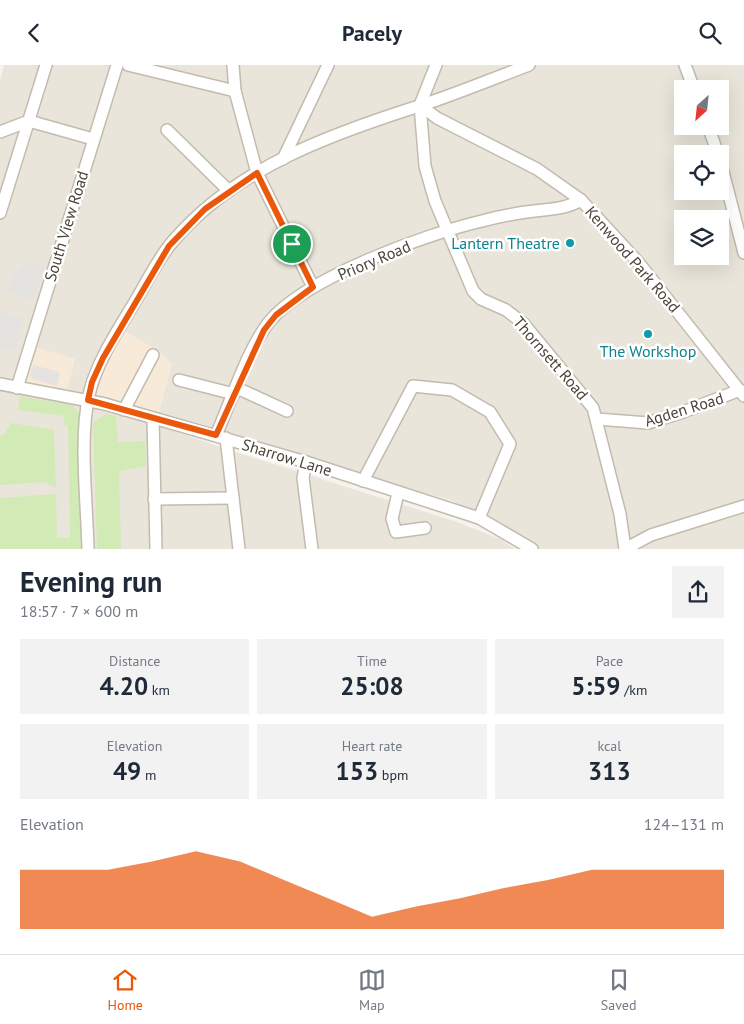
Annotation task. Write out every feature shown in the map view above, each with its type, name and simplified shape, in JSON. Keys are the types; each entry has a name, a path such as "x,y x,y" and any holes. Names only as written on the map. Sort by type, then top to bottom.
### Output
{"street":[{"path":"0,213 46,65"},
{"name":"South View Road","path":"17,388 117,65"},
{"path":"128,65 172,70 235,91"},
{"path":"233,65 235,91 257,173 313,287"},
{"path":"283,159 328,65"},
{"path":"420,105 436,65"},
{"path":"88,549 85,421 92,382 103,358 166,250 194,218 229,191 257,173 333,135 529,65"},
{"path":"685,65 691,80"},
{"name":"Kenwood Park Road","path":"420,105 437,118 537,169 581,200 638,262 742,393"},
{"name":"Thornsett Road","path":"420,105 425,166 434,201 473,291 481,299 506,309 523,323 587,399 597,419 620,514 625,549"},
{"path":"0,132 29,121 93,139"},
{"path":"167,130 229,191"},
{"path":"729,195 744,253"},
{"name":"Priory Road","path":"221,436 235,391 270,322 313,287 365,261 448,230 518,214 573,206 581,200"},
{"path":"124,410 153,355"},
{"path":"179,380 235,391 287,411"},
{"name":"Sharrow Lane","path":"0,384 88,400 221,436 306,462 480,518 532,549"},
{"path":"363,481 412,386 452,390 490,412 510,444 480,518"},
{"name":"Agden Road","path":"597,419 648,423 742,393"},
{"path":"153,418 156,549"},
{"path":"221,436 239,549"},
{"path":"306,462 303,478 312,549"},
{"path":"398,493 392,519 396,532 425,528"},
{"path":"154,499 232,498"},
{"path":"625,549 651,535 744,505"}],"shaded area":[{"path":"4,65 744,65 744,549 534,549 453,501 158,415 172,364 157,350 121,404 118,412 226,449 454,521 500,539 515,549 0,549 0,81"},
{"path":"23,261 44,268 35,300 7,292 15,268 20,270"},
{"path":"0,312 24,319 14,351 5,347 3,352 0,350"},
{"path":"122,329 157,350 172,364 158,415 97,397 95,393 98,376"},
{"path":"32,346 75,359 67,392 25,385 21,379"},
{"path":"33,365 60,372 57,386 33,379 30,375"}],"green space":[{"path":"20,396 72,405 79,413 83,549 0,549 0,498 56,494 57,538 70,538 68,425 64,425 64,416 18,410"},
{"path":"106,414 116,416 118,442 145,441 146,466 119,471 121,549 97,549 93,423"},
{"path":"11,423 54,430 56,488 46,482 0,485 0,436 4,434"}],"place":[{"name":"Lantern Theatre","path":"570,243"},
{"name":"The Workshop","path":"648,334"}],"route":[{"path":"257,173 292,244 313,287 276,315 264,330 216,435 88,400 92,382 103,358 166,250 194,218 217,200 257,173"}]}
